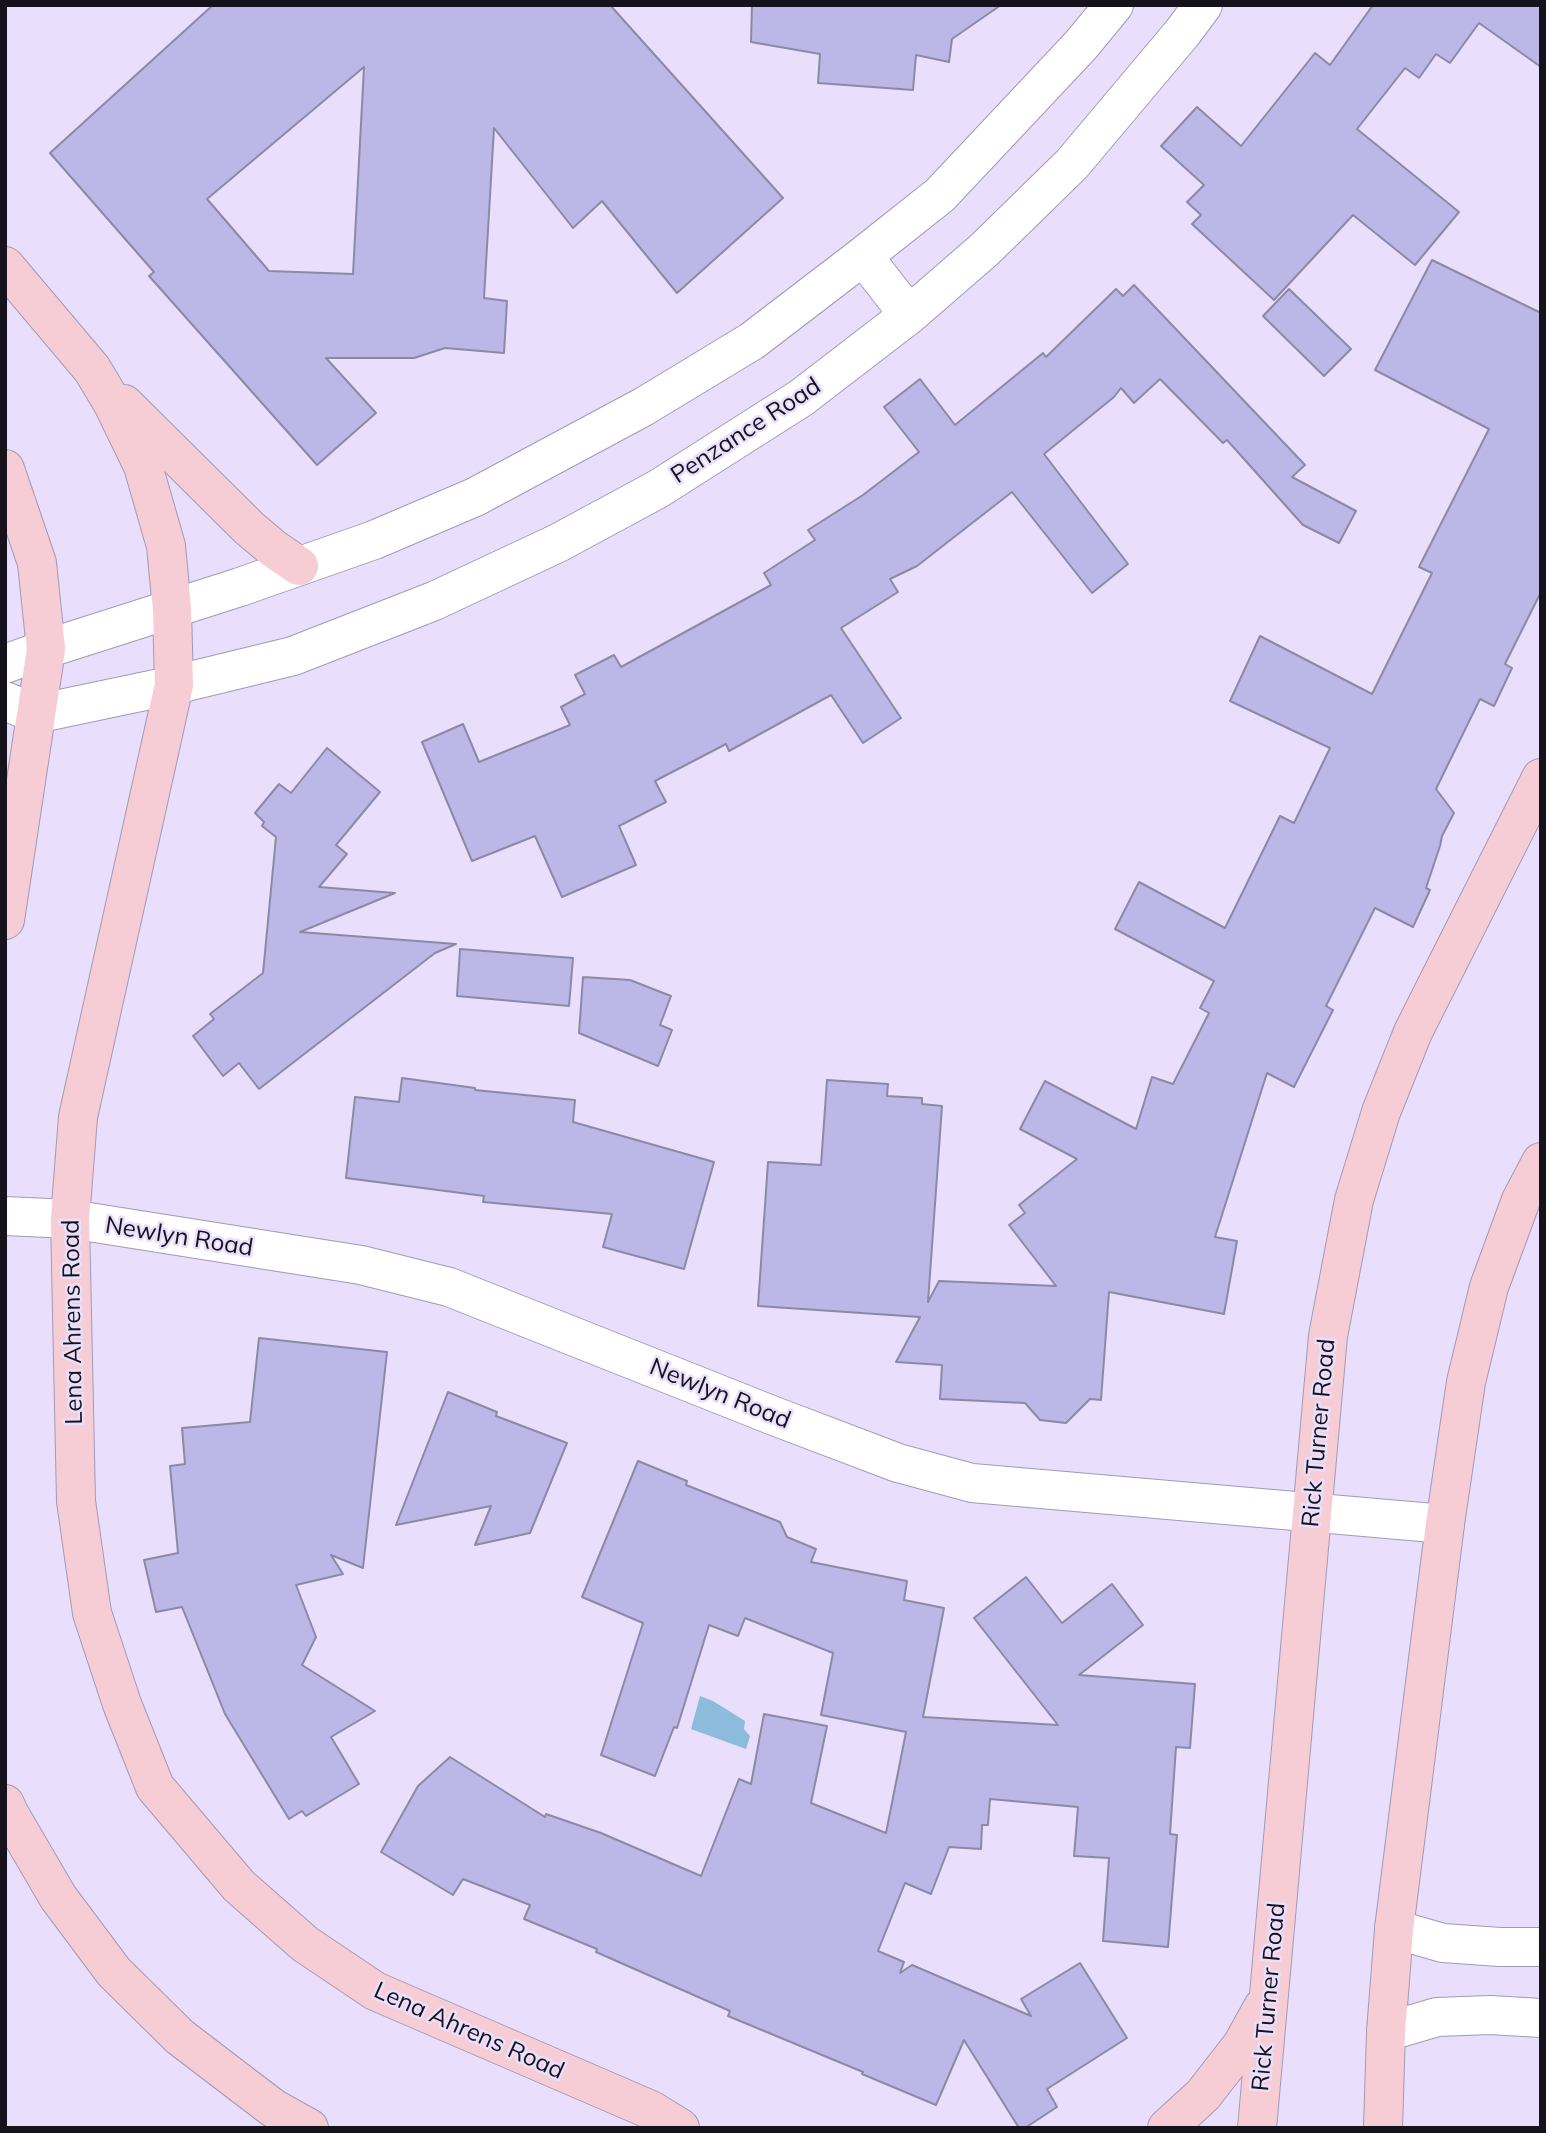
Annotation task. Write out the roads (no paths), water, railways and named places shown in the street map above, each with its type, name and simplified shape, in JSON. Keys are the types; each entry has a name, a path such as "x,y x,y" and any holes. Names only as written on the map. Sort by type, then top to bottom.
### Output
{"main road":[{"name":"Lena Ahrens Road","path":"5,266 92,369 113,404 143,466 166,546 172,609 174,685 78,1117 70,1219 76,1501 92,1613 122,1704 155,1787 239,1886 305,1944 375,1991 650,2110 680,2128"},
{"path":"92,369 141,422 249,528 299,566"},
{"path":"5,469 37,563 46,649 21,708 5,920"},
{"name":"Rick Turner Road","path":"1257,2128 1328,1336 1354,1200 1381,1112 1413,1032 1541,778"},
{"path":"1383,2128 1386,2032 1394,1929 1445,1524 1466,1381 1489,1287 1521,1200 1541,1162"},
{"path":"5,1804 58,1897 114,1972 180,2036 273,2108 309,2128"},
{"path":"1167,2128 1203,2095 1242,2045 1271,1991"}],"street":[{"path":"5,664 374,540 475,497 643,407 752,341 940,195 1081,45 1114,5"},
{"name":"Penzance Road","path":"21,708 174,685 293,656 434,601 558,544 658,489 801,398 909,315 984,250 1072,164 1203,5"},
{"path":"863,256 909,315"},
{"name":"Newlyn Road","path":"5,1216 70,1219 362,1265 449,1287 898,1463 972,1483 1445,1524"},
{"path":"1394,1929 1443,1943 1541,1947"},
{"path":"1386,2032 1437,2017 1490,2015 1541,2018"}],"water":[{"path":"700,1696 745,1721 744,1729 750,1736 746,1749 691,1729"}]}
